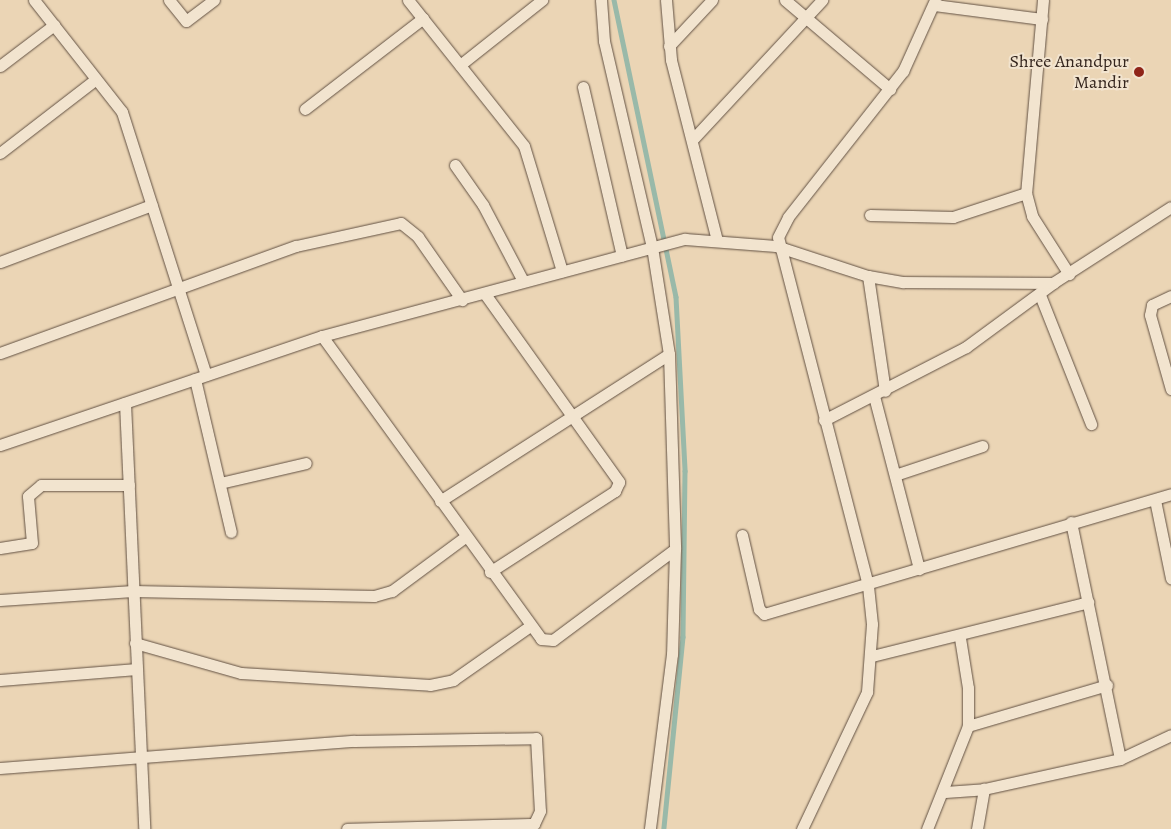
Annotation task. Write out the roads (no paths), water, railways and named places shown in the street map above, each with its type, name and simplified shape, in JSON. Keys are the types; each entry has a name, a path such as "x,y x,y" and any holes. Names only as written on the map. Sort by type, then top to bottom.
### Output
{"street":[{"path":"34,0 122,112 178,289 200,377 231,532"},
{"path":"169,0 186,20 214,0"},
{"path":"460,65 542,0"},
{"path":"601,0 612,78 656,245 669,354 675,549 672,654 650,829"},
{"path":"666,0 669,46 717,240"},
{"path":"669,46 712,0"},
{"path":"785,0 890,89"},
{"path":"693,139 804,17 822,0"},
{"path":"1043,0 1026,193 1032,216 1069,274"},
{"path":"413,2 422,18 528,154 562,271"},
{"path":"802,829 866,692 872,656 868,585 776,246 788,217 890,89 920,40 934,2 1042,19"},
{"path":"305,109 422,18"},
{"path":"0,66 54,25"},
{"path":"0,153 96,79"},
{"path":"583,87 622,256"},
{"path":"454,165 483,205 523,281"},
{"path":"870,215 953,217 1026,193"},
{"path":"0,262 152,205"},
{"path":"824,420 885,391 966,347 1054,283 1171,207"},
{"path":"0,353 296,246 401,222 418,237 462,300"},
{"path":"0,445 322,336 485,294 523,281 622,256 656,245 685,239 776,246 868,276 922,283 1054,283"},
{"path":"868,276 885,391"},
{"path":"485,294 572,420 617,477 618,488 490,572"},
{"path":"1040,295 1091,424"},
{"path":"1171,296 1152,305 1150,315 1171,388"},
{"path":"322,336 490,572 541,639 553,640 675,549"},
{"path":"440,501 572,420 669,354"},
{"path":"874,396 920,569"},
{"path":"125,403 144,829"},
{"path":"895,475 982,446"},
{"path":"220,483 306,463"},
{"path":"0,548 32,543 28,496 41,484 128,485"},
{"path":"742,535 763,614 868,585 1071,522 1171,494"},
{"path":"1155,500 1171,578"},
{"path":"1071,522 1107,685 1120,759"},
{"path":"0,600 133,591 374,596 392,591 465,537"},
{"path":"872,656 960,638 1088,602"},
{"path":"136,643 241,673 430,685 453,680 530,626"},
{"path":"927,829 945,792 968,726 968,688 960,638"},
{"path":"0,680 136,669"},
{"path":"968,726 1107,685"},
{"path":"945,792 984,789 1120,759 1171,735"},
{"path":"0,768 141,760 354,741 536,738 540,811 534,824 347,829"},
{"path":"977,829 984,789"}],"waterway":[{"path":"614,0 676,297 685,471 683,637 664,829"}],"place":[{"name":"Shree Anandpur Mandir","path":"1139,72"}]}
